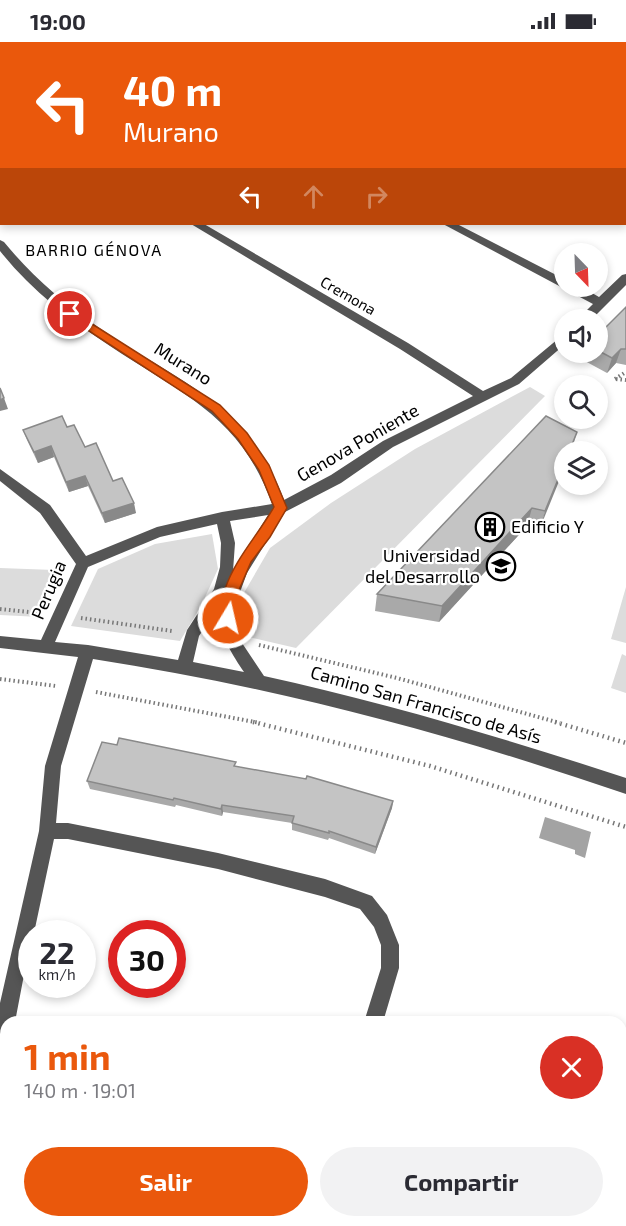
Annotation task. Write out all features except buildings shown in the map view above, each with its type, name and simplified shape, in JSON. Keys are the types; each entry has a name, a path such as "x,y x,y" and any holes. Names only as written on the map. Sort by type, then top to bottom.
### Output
{"street":[{"name":"Cremona","path":"199,225 404,346 483,397"},
{"path":"451,225 554,279"},
{"name":"Murano","path":"0,244 15,263 70,314 216,408 230,422 259,460 280,508"},
{"path":"595,309 626,278"},
{"path":"590,297 601,303"},
{"name":"Genova Poniente","path":"83,563 157,532 222,517 280,508 336,479 388,444 524,374 554,347"},
{"name":"Perugia","path":"0,474 45,509 83,563 46,646"},
{"path":"258,680 232,639 228,618 232,590 246,559 266,533 280,508"},
{"path":"184,666 192,634 221,591 228,567 228,543 222,517"},
{"name":"Camino San Francisco de Asís","path":"0,642 88,651 258,680 391,712 626,786"},
{"path":"6,1016 46,831 53,766 88,651"},
{"path":"46,831 82,834 218,861 325,888 366,902 381,921 390,945 390,968 375,1016"}],"path":[{"path":"626,372 615,379 626,380"},
{"path":"0,609 192,634"},
{"path":"232,639 350,664 491,702 626,743"},
{"path":"0,679 183,706 307,732 405,757 529,794 626,827"}],"shaded area":[{"path":"530,387 545,396 296,648 244,636 241,598 270,548 331,503 415,449"},
{"path":"212,534 218,569 201,606 180,641 71,626 98,569 155,544"},
{"path":"0,568 54,570 40,617 0,615"},
{"path":"626,587 626,643 611,639"},
{"path":"622,654 626,656 626,693 611,688"},
{"path":"545,817 591,832 585,858 575,854 575,850 539,838"}],"place":[{"name":"Edificio Y","path":"490,527"},
{"name":"Universidad del Desarrollo","path":"501,566"}],"district":[{"name":"BARRIO GÉNOVA","path":"94,250"}],"route":[{"path":"70,314 216,408 243,436 265,469 280,508 266,533 246,559 232,590 228,618"}]}
